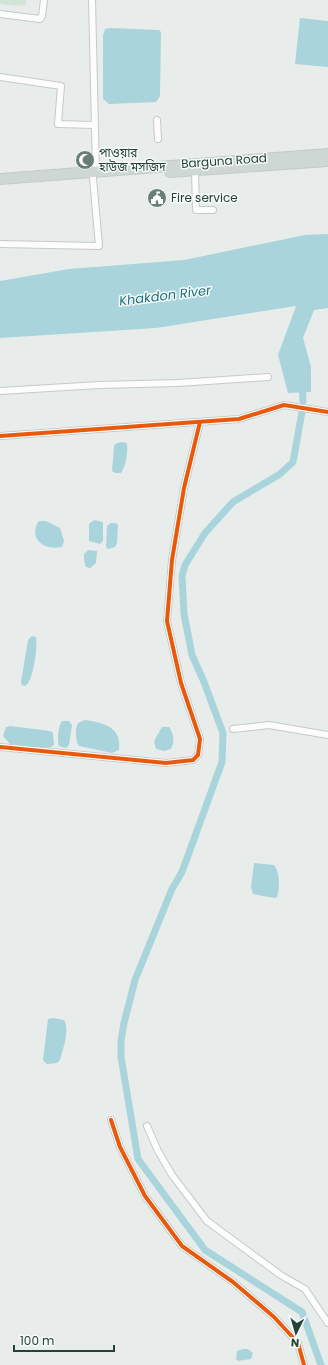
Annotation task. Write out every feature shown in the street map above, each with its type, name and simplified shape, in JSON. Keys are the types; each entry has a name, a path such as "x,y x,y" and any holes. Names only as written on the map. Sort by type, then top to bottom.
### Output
{"main road":[{"name":"Barguna Road","path":"0,185 328,154"},
{"name":"Barguna Road","path":"0,179 195,171 328,161"}],"street":[{"path":"0,14 40,19 42,16 44,0"},
{"path":"0,244 99,246 94,175 92,0"},
{"path":"0,77 61,86 58,124 94,125"},
{"path":"158,120 158,139"},
{"path":"195,171 196,210 213,210"},
{"path":"0,391 99,385 178,383 268,377"},
{"path":"0,436 238,419 284,405 328,412"},
{"path":"0,747 166,763 193,760 198,755 200,739 181,683 167,621 172,560 184,488 200,422"},
{"path":"233,729 269,725 328,735"},
{"path":"111,1120 120,1147 145,1196 182,1246 233,1282 274,1317 298,1343 304,1365"},
{"path":"147,1126 158,1151 172,1175 208,1221 282,1276 305,1289 328,1323"}],"green space":[{"path":"0,0 26,0 26,5 16,6 0,4"}],"water":[{"path":"300,18 328,21 328,67 295,64"},
{"path":"105,29 159,30 161,32 160,96 156,102 109,104 103,99 103,35"},
{"name":"Khakdon River","path":"328,234 328,308 314,310 303,338 311,367 311,392 288,393 278,355 296,306 156,328 0,338 0,281 69,269 184,260 305,235"},
{"path":"121,442 127,443 126,459 121,473 115,473 112,471 114,447 115,444"},
{"path":"94,520 103,522 103,541 100,544 89,541 89,524"},
{"path":"39,521 46,521 60,528 64,541 62,547 50,547 40,542 35,533"},
{"path":"111,523 116,523 118,525 117,543 115,547 108,549 106,547 107,526"},
{"path":"88,550 97,551 96,563 90,568 86,567 84,561 84,554"},
{"path":"32,636 36,637 36,656 33,672 25,686 22,685 21,682 28,640"},
{"path":"85,720 105,725 115,731 118,736 119,750 112,753 79,746 76,738 76,728 78,723"},
{"path":"62,721 69,721 72,725 69,745 66,748 59,746 58,743 59,730"},
{"path":"10,726 50,731 53,733 54,745 51,747 40,748 10,744 3,736 6,727"},
{"path":"162,727 169,727 173,738 171,749 164,751 156,749 154,741"},
{"path":"254,863 274,865 279,880 277,897 274,898 253,894 251,887"},
{"path":"53,1018 64,1020 66,1024 66,1034 60,1060 57,1063 47,1064 43,1060 48,1019"},
{"path":"248,1349 253,1353 251,1359 238,1361 236,1359 237,1351"}],"waterway":[{"path":"302,383 303,401"},
{"path":"302,412 293,462 280,474 233,502 205,533 185,565 182,576 184,614 192,655 223,733 222,762 182,872 172,889 135,980 124,1023 121,1041 121,1057 138,1159 205,1250 302,1312 321,1365"}],"cycle path":[{"path":"0,436 239,419 284,405 328,412"},
{"path":"0,747 166,763 193,760 198,755 200,739 181,683 167,621 172,560 184,488 200,422"},
{"path":"111,1120 120,1147 145,1196 182,1246 233,1282 274,1317 298,1343 304,1365"}],"place":[{"name":"পাওয়ার হাউজ মসজিদ","path":"85,160"},
{"name":"Fire service","path":"157,198"}]}
